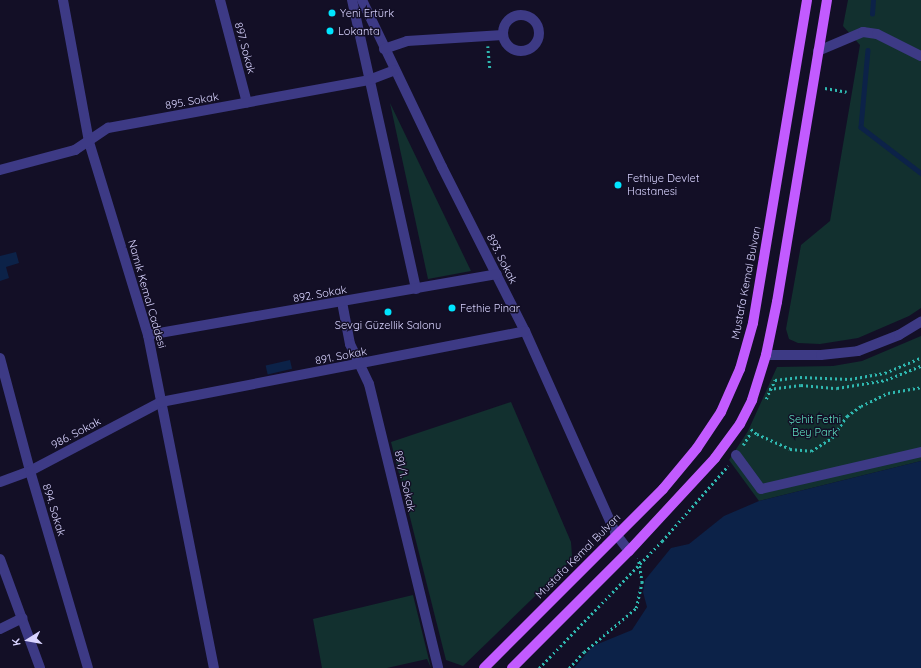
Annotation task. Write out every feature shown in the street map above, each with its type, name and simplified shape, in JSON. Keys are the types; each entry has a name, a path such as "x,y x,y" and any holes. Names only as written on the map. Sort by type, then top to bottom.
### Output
{"main road":[{"name":"Mustafa Kemal Bulvarı","path":"484,668 616,534 663,489 697,448 721,412 740,369 753,323 808,0"},
{"path":"512,668 629,551 731,438 752,400 766,355 827,0"}],"street":[{"name":"Namık Kemal Caddesi","path":"63,0 89,142 148,335 160,402 214,668"},
{"name":"897. Sokak","path":"220,0 247,103"},
{"path":"352,0 416,289"},
{"name":"893. Sokak","path":"362,0 384,49 525,331 616,534 629,551"},
{"path":"818,51 863,32 877,34 921,56"},
{"path":"384,49 407,41 504,35"},
{"name":"895. Sokak","path":"0,170 75,150 108,128 369,80 395,70"},
{"name":"892. Sokak","path":"148,335 497,274"},
{"name":"891/1. Sokak","path":"342,302 350,344 369,384 438,668"},
{"path":"766,355 821,355 858,351 899,335 921,322"},
{"name":"891. Sokak","path":"160,402 361,365 525,331"},
{"name":"894. Sokak","path":"0,358 30,471 88,668"},
{"name":"986. Sokak","path":"0,482 30,471 160,402"},
{"path":"736,455 761,489 921,452"},
{"path":"0,559 23,618 40,668"},
{"path":"0,629 23,618"}],"path":[{"path":"487,36 490,70"},
{"path":"824,88 847,92"},
{"path":"765,403 775,380 786,378 836,380 857,378 885,373 921,358"},
{"path":"764,390 801,385 844,387 886,380 921,366"},
{"path":"748,426 752,430 790,449 811,451 832,438 847,416 861,406 888,393 921,387"},
{"path":"539,668 640,564 718,480 736,455 755,423"},
{"path":"569,668 584,652 636,608 642,583 638,558"}],"green space":[{"path":"848,0 921,0 921,308 909,316 858,338 820,344 798,343 789,339 786,329 801,245 830,221 860,45 843,26"},
{"path":"390,103 471,271 428,279"},
{"name":"Şehit Fethi Bey Park","path":"921,336 921,461 759,501 729,460 748,431 777,367 833,366 862,361"},
{"path":"511,402 571,542 572,556 565,567 463,666 446,660 391,442"},
{"path":"413,595 431,668 427,659 387,668 322,668 313,619"}],"water":[{"path":"16,252 19,263 6,267 9,278 0,281 0,256"},
{"path":"290,360 292,369 268,374 266,366"},
{"path":"921,461 921,668 574,668 593,646 632,630 647,607 643,592 645,580 671,548 689,544 724,516 759,501"}],"waterway":[{"path":"872,14 873,0"},
{"path":"868,50 861,127 921,173"}],"place":[{"name":"Yeni Ertürk","path":"332,13"},
{"name":"Lokanta","path":"330,31"},
{"name":"Fethiye Devlet Hastanesi","path":"618,185"},
{"name":"Fethie Pinar","path":"452,308"},
{"name":"Sevgi Güzellik Salonu","path":"388,312"}]}
